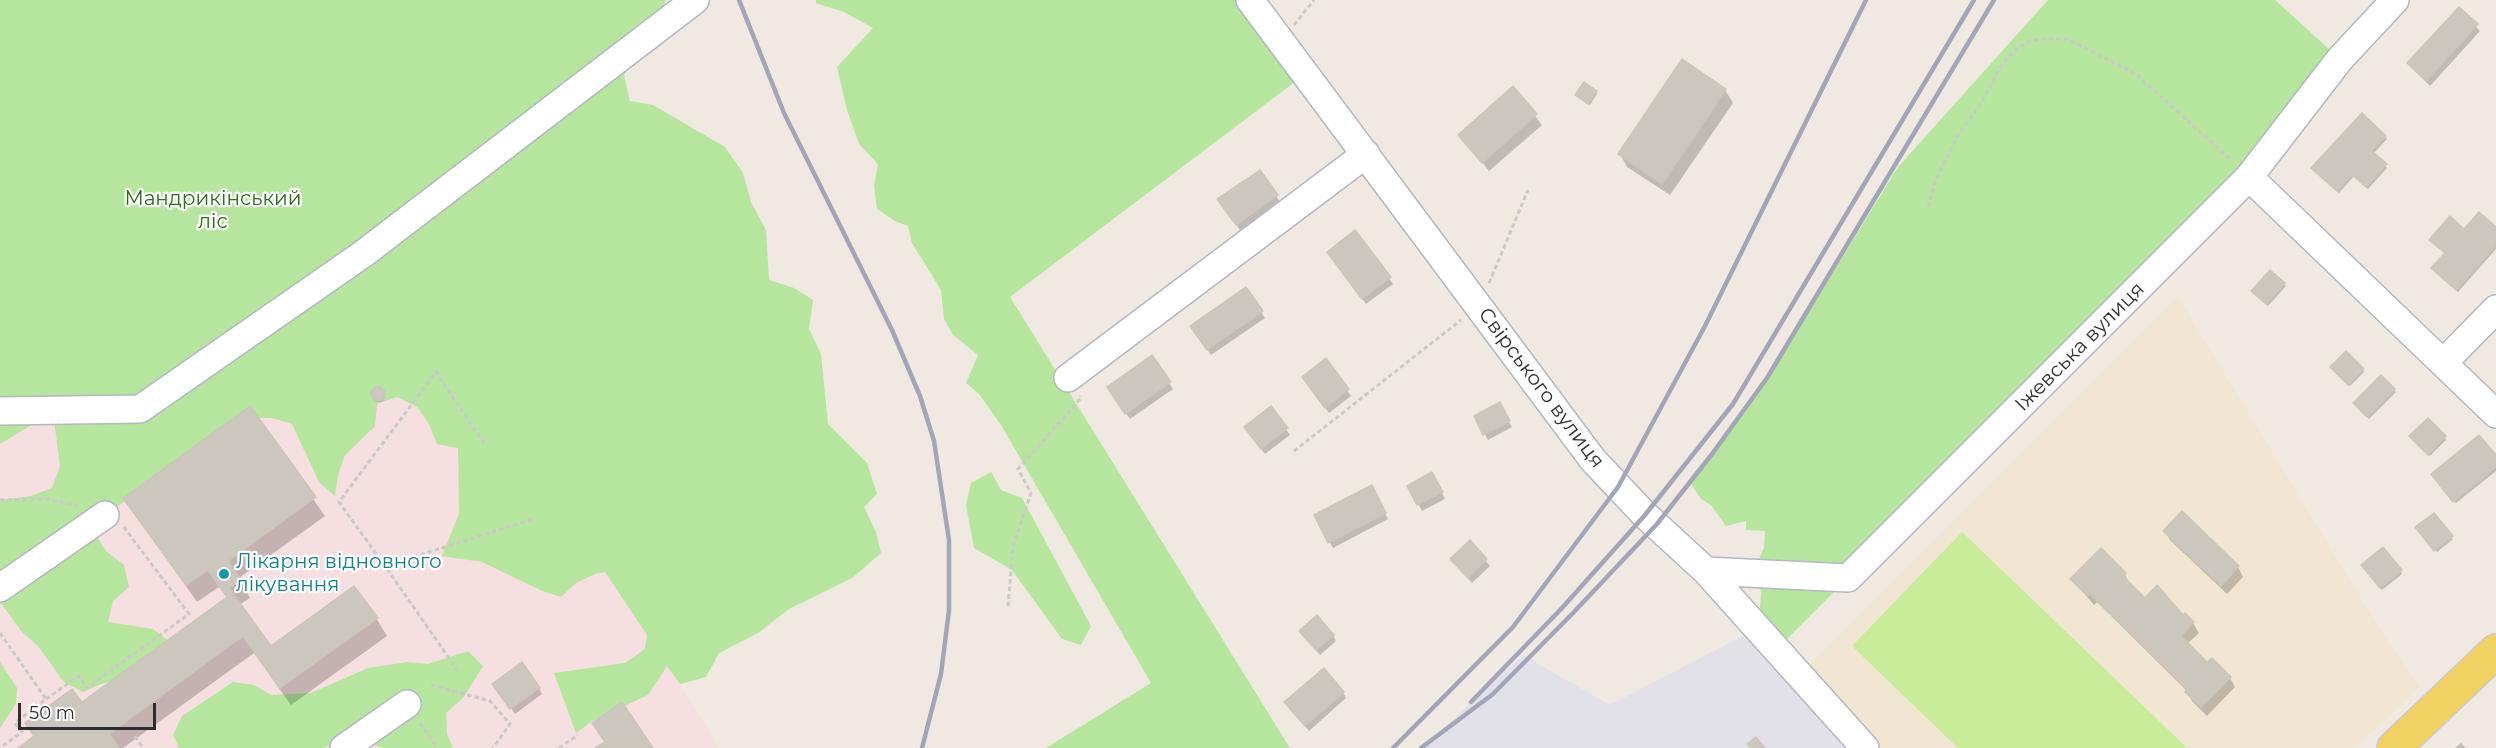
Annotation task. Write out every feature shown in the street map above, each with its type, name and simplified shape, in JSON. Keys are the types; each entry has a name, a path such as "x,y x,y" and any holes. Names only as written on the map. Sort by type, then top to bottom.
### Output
{"main road":[{"path":"2394,748 2496,651"}],"street":[{"path":"0,411 140,409 363,254 695,0"},
{"name":"Свірського вулиця","path":"1250,0 1593,460 1644,515 1706,571 1865,748"},
{"name":"Іжевська вулиця","path":"1706,571 1848,578 2249,177 2340,59 2396,0"},
{"path":"1068,378 1366,154"},
{"path":"2249,177 2496,414"},
{"path":"2443,363 2496,309"},
{"path":"0,588 105,515"},
{"path":"344,748 407,704"}],"path":[{"path":"1281,42 1314,0"},
{"path":"1928,207 1936,179 1958,135 1982,102 1999,69 2014,51 2027,42 2041,39 2067,39 2136,74 2249,177"},
{"path":"1294,451 1479,306 1528,190"},
{"path":"458,671 339,502 436,372 485,445"},
{"path":"1008,606 1013,546 1031,493 1018,469 1082,398 1068,378"},
{"path":"0,500 46,499 105,515 128,528 189,614 87,687 79,676 46,699 15,723 22,732 0,748"},
{"path":"385,566 533,519"},
{"path":"0,633 46,699"},
{"path":"430,685 490,701 510,723 493,748"},
{"path":"407,704 437,748"},
{"path":"559,748 578,735"},
{"path":"135,736 143,748"}],"shaded area":[{"path":"2178,297 2376,623 2420,687 2355,748 1880,748 1806,669"},
{"path":"463,356 680,684 719,748 0,748 0,444 53,411"},
{"path":"1756,629 1865,748 1422,748 1523,655 1610,705"}],"green space":[{"name":"Мандрикінський ліс","path":"0,0 665,0 662,17 638,43 624,75 630,101 653,105 725,147 743,173 751,202 766,230 769,280 794,288 813,300 809,329 821,354 828,424 867,463 877,494 864,507 876,532 881,553 852,578 789,609 758,633 719,653 706,677 680,684 667,666 648,695 592,721 576,733 554,673 625,663 645,649 647,635 605,572 576,583 561,597 540,590 482,562 442,556 459,514 458,448 437,444 429,424 417,407 397,397 377,404 375,426 345,455 338,475 335,496 319,482 292,424 272,418 252,418 130,497 114,509 94,532 106,551 124,565 129,587 113,601 108,622 153,629 171,643 121,679 83,692 64,682 38,646 22,632 0,602 0,500 31,496 52,488 60,466 53,412 0,444"},
{"path":"816,0 1250,0 1304,75 1010,297 1290,748 1046,748 1151,683 1001,425 979,394 966,383 978,355 953,335 944,319 941,290 912,243 908,226 895,221 877,209 874,186 878,164 859,144 847,110 837,67 873,28 844,12 816,3"},
{"path":"2048,0 2275,0 2340,59 2064,362 1776,650 1759,622 1761,593 1758,561 1764,548 1765,531 1746,530 1746,521 1726,526 1711,505 1701,499 1691,484 1791,341 1898,167"},
{"path":"991,472 1001,490 1022,498 1091,626 1081,645 1062,639 1012,570 974,548 966,505 971,483"},
{"path":"1962,532 2187,748 1958,748 1852,646"},
{"path":"468,651 483,666 463,698 446,713 447,734 453,748 384,748 345,736 324,748 179,748 173,735 182,716 233,682 254,685 271,695 311,693 368,668 408,662 428,664"},
{"path":"0,662 17,688 16,704 0,728"}],"building":[{"path":"2459,7 2478,24 2426,81 2407,63"},
{"path":"1682,59 1726,89 1662,184 1618,154"},
{"path":"1584,82 1597,91 1588,104 1575,95"},
{"path":"1513,86 1537,114 1482,163 1458,135"},
{"path":"2362,113 2386,136 2372,151 2387,164 2366,187 2352,175 2337,191 2311,168"},
{"path":"1260,170 1278,195 1236,225 1217,199"},
{"path":"2479,212 2496,227 2496,245 2456,290 2431,268 2445,253 2429,240 2450,216 2464,229"},
{"path":"1355,230 1391,277 1362,299 1327,252"},
{"path":"2270,270 2285,283 2266,304 2251,291"},
{"path":"1246,287 1263,311 1207,350 1190,326"},
{"path":"2346,351 2364,369 2348,385 2330,367"},
{"path":"1152,355 1171,382 1125,414 1107,387"},
{"path":"1326,358 1349,389 1325,408 1302,377"},
{"path":"2381,375 2395,389 2367,417 2353,403"},
{"path":"375,387 381,387 385,394 381,401 375,401 371,397 371,391"},
{"path":"1500,402 1510,421 1483,435 1474,416"},
{"name":"Лікарня відновного лікування","path":"250,406 316,497 228,561 241,579 229,588 271,646 354,586 378,618 280,688 243,636 109,734 119,748 18,748 34,736 25,723 72,689 82,702 227,597 208,570 186,585 123,498"},
{"path":"1271,406 1288,428 1261,449 1244,427"},
{"path":"2428,418 2446,436 2428,455 2409,436"},
{"path":"2479,435 2496,455 2496,467 2453,502 2431,474"},
{"path":"1432,472 1443,492 1417,505 1407,486"},
{"path":"1372,485 1386,513 1328,543 1314,515"},
{"path":"2182,511 2239,566 2221,586 2163,531"},
{"path":"2434,513 2453,536 2434,551 2415,527"},
{"path":"1470,540 1487,559 1468,578 1450,559"},
{"path":"2383,547 2402,570 2380,588 2361,565"},
{"path":"2101,548 2126,573 2123,576 2145,598 2157,585 2183,615 2185,613 2194,622 2181,636 2207,662 2212,658 2231,677 2201,707 2185,692 2187,689 2090,594 2088,596 2070,579"},
{"path":"1317,615 1334,635 1316,650 1299,631"},
{"path":"522,662 540,688 510,709 492,684"},
{"path":"1324,668 1344,692 1305,726 1284,702"},
{"path":"622,702 653,748 595,748 605,742 592,723"},
{"path":"1756,737 1765,748 1751,748 1747,744"}],"railway":[{"path":"739,0 784,113 892,330 920,396 934,441 949,540 949,610 941,674 922,748"},
{"path":"1393,748 1513,627 1618,487 1705,326 1866,0"},
{"path":"1471,702 1562,608 1645,515 1733,404 1974,0"},
{"path":"1421,748 1493,694 1657,524 1712,454 1767,378 1994,0"}],"place":[{"name":"Лікарня відновного лікування","path":"224,574"}]}
